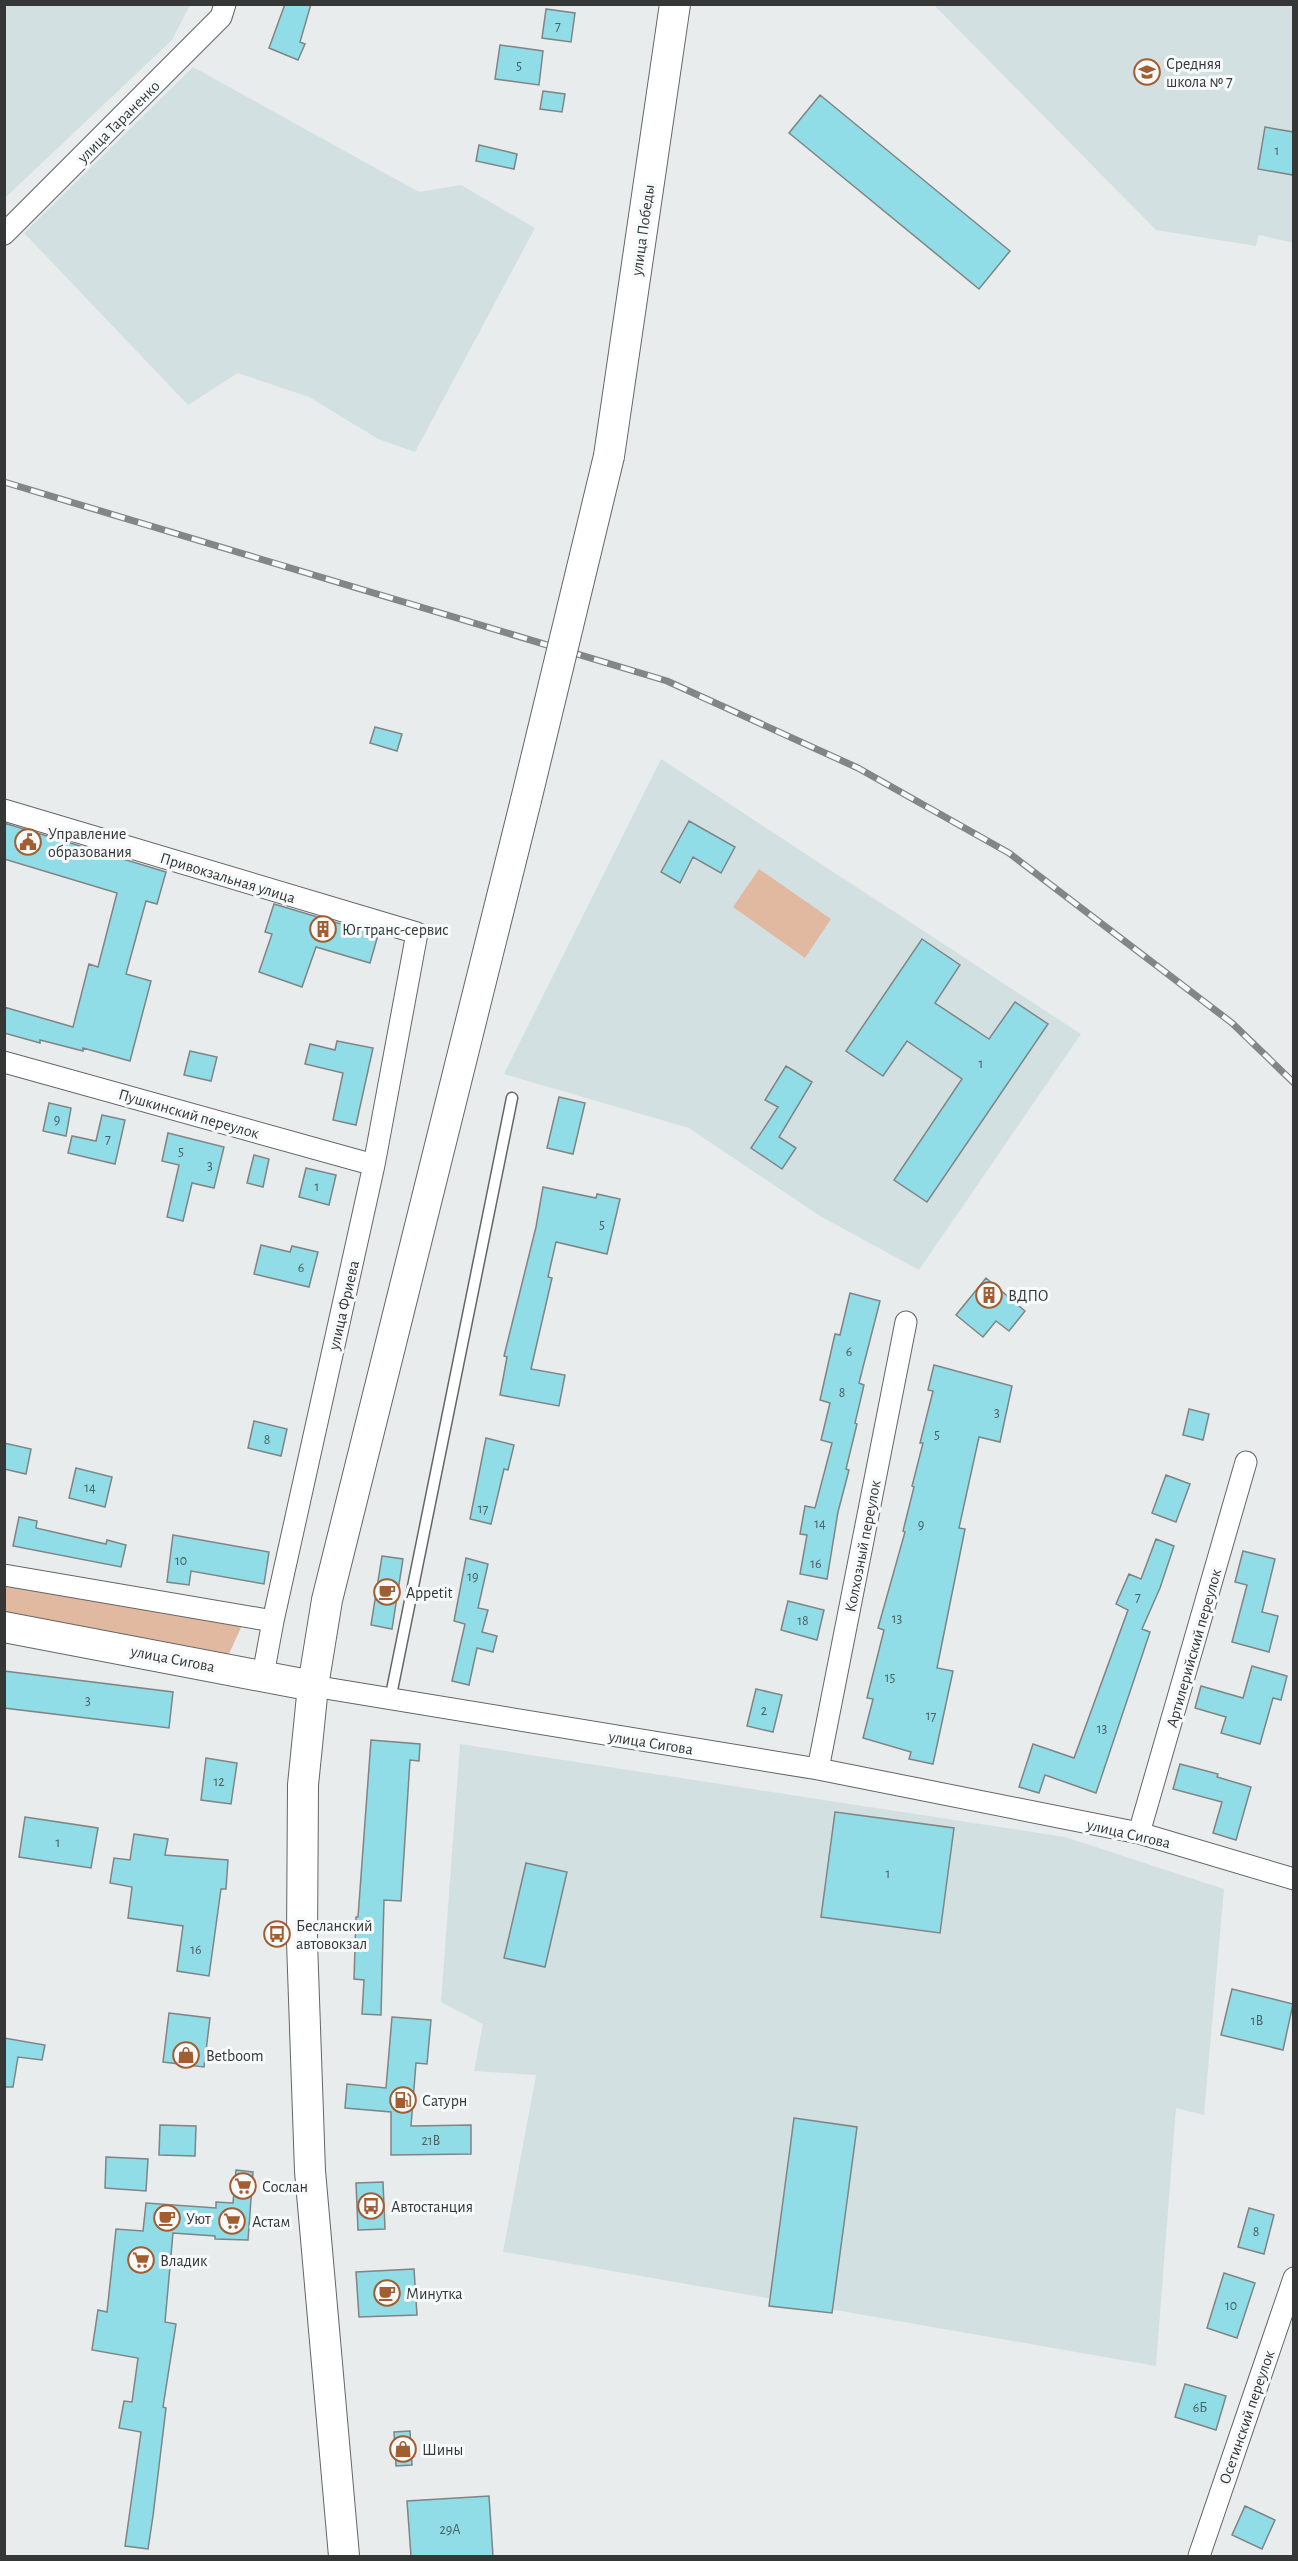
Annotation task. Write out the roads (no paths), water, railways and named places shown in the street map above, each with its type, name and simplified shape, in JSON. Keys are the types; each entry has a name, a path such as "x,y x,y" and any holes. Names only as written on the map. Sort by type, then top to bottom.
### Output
{"main road":[{"name":"улица Победы","path":"344,2556 309,2160 302,1942 303,1785 313,1686 327,1600 609,456 675,4"},
{"name":"улица Сигова","path":"4,1627 313,1686"}],"street":[{"name":"улица Тараненко","path":"4,234 221,17 225,4"},
{"name":"Привокзальная улица","path":"4,810 417,933"},
{"name":"улица Фриева","path":"263,1675 374,1165 417,933"},
{"name":"Пушкинский переулок","path":"4,1062 374,1165"},
{"name":"Колхозный переулок","path":"818,1769 906,1322"},
{"name":"Артилерийский переулок","path":"1139,1833 1246,1462"},
{"path":"4,1575 273,1621"},
{"name":"улица Сигова","path":"313,1686 818,1769 1139,1833 1293,1879"},
{"name":"Осетинский переулок","path":"1199,2556 1293,2278"}],"lane":[{"path":"390,1700 512,1098"}],"railway":[{"path":"4,482 667,681 858,768 1009,853 1232,1023 1294,1083"}],"place":[{"name":"Средняя школа № 7","path":"1147,72"},
{"name":"Управление образования","path":"28,842"},
{"name":"Юг транс-сервис","path":"323,929"},
{"name":"ВДПО","path":"989,1295"},
{"name":"Appetit","path":"387,1592"},
{"name":"Бесланский автовокзал","path":"277,1934"},
{"name":"Betboom","path":"186,2055"},
{"name":"Сатурн","path":"403,2100"},
{"name":"Сослан","path":"243,2186"},
{"name":"Автостанция","path":"371,2206"},
{"name":"Уют","path":"167,2218"},
{"name":"Астам","path":"232,2221"},
{"name":"Владик","path":"141,2260"},
{"name":"Минутка","path":"387,2293"},
{"name":"Шины","path":"403,2449"}]}
